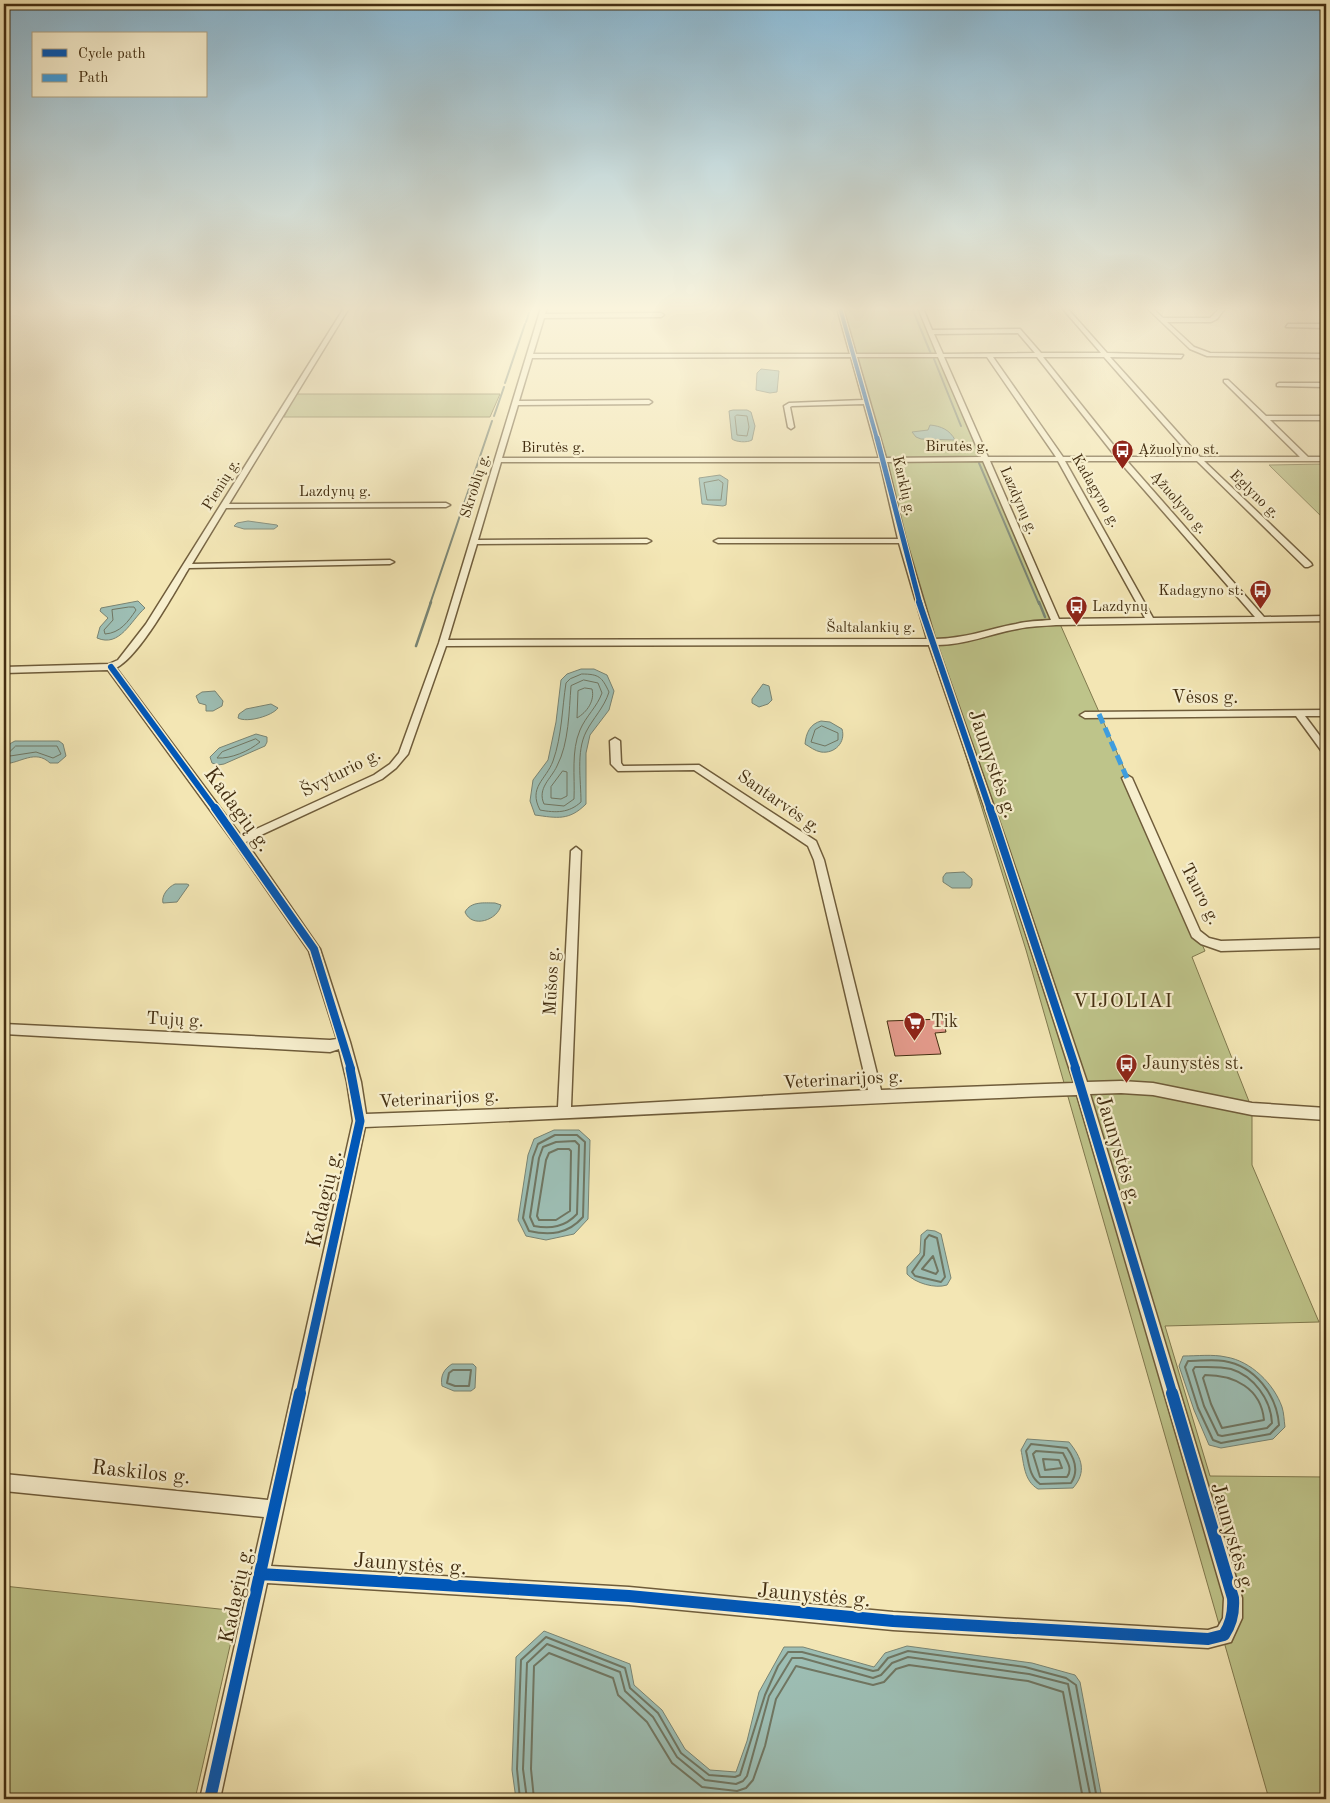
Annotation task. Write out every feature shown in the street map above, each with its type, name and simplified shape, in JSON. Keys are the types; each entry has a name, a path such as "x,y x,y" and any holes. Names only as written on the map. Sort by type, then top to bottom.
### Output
{"street":[{"name":"Pienių g.","path":"110,667 121,662 144,632 225,506 295,392"},
{"name":"Skroblų g.","path":"443,643 518,392"},
{"name":"Karklų g.","path":"863,392 883,460 902,541 932,642"},
{"name":"Lazdynų g.","path":"956,392 1056,622"},
{"name":"Kadagyno g.","path":"1014,392 1062,460 1151,622"},
{"name":"Ąžuolyno g.","path":"1068,392 1122,460 1262,620"},
{"name":"Eglyno g.","path":"1139,392 1198,458 1308,565"},
{"path":"1237,392 1307,460"},
{"path":"515,403 649,402"},
{"path":"791,427 787,406 791,404 866,402"},
{"path":"1264,418 1326,418"},
{"name":"Birutės g.","path":"499,460 1326,459"},
{"name":"Lazdynų g.","path":"225,506 446,505"},
{"path":"472,542 647,541"},
{"path":"718,541 902,541"},
{"path":"187,566 390,562"},
{"name":"Šaltalankių g.","path":"443,643 950,642 979,637 1017,626 1056,622 1326,620"},
{"name":"Jaunystės g.","path":"260,1574 629,1596 893,1621 1208,1639 1224,1635 1231,1626 1234,1614 1233,1598 1082,1088 1000,838 932,642"},
{"name":"Švyturio g.","path":"239,841 378,777 393,766 403,754 443,643"},
{"path":"4,670 110,667"},
{"name":"Kadagių g.","path":"110,667 239,841 314,949 344,1042 354,1082 360,1121 210,1799"},
{"name":"Vėsos g.","path":"1085,714 1326,714"},
{"path":"1298,714 1326,751"},
{"name":"Santarvės g.","path":"615,742 616,764 621,769 696,767 812,844 820,860 876,1096"},
{"name":"Tauro g.","path":"1127,778 1196,934 1205,941 1221,946 1326,943"},
{"name":"Mūšos g.","path":"564,1112 576,851"},
{"name":"Tujų g.","path":"4,1029 330,1046 344,1042"},
{"name":"Veterinarijos g.","path":"360,1121 616,1111 876,1096 1082,1088 1153,1089 1252,1108 1326,1114"},
{"name":"Raskilos g.","path":"4,1482 274,1509"}],"green space":[{"path":"863,392 957,392 1205,951 1192,957 1252,1109 1252,1165 1319,1322 1165,1326 1210,1476 1326,1477 1326,1799 1269,1799 1026,950 936,660"},
{"path":"296,394 500,394 490,417 284,417"},
{"path":"1326,464 1326,521 1269,465"},
{"path":"4,1586 238,1611 195,1799 4,1799"}],"water":[{"path":"747,410 751,412 755,426 752,440 742,442 732,439 729,411"},
{"path":"930,425 945,429 955,440 921,439 912,432 928,430"},
{"path":"720,475 728,480 726,505 702,504 699,478"},
{"path":"248,521 278,526 274,529 244,529 234,526 237,523"},
{"path":"138,601 145,608 119,636 105,640 97,638 100,627 108,618 100,611 101,608"},
{"path":"581,669 594,669 607,675 614,691 609,710 590,735 586,753 586,804 568,816 550,817 535,815 530,801 533,780 548,760 556,722 561,680 567,674"},
{"path":"763,684 769,686 772,700 768,704 759,707 752,703 752,699"},
{"path":"215,691 223,701 222,706 213,711 206,711 206,705 199,703 196,696 202,692"},
{"path":"271,704 278,708 270,714 247,720 238,718 239,714 246,709"},
{"path":"821,721 830,722 842,729 841,743 831,751 819,751 805,744 809,730 814,724"},
{"path":"256,734 267,737 265,746 224,764 212,763 210,757 219,748"},
{"path":"15,741 59,741 63,744 66,756 58,763 50,763 39,757 33,757 4,764 6,750"},
{"path":"964,872 972,879 970,888 952,888 943,882 943,877 946,873"},
{"path":"175,884 189,885 177,902 163,903 163,897 166,892"},
{"path":"495,903 501,905 499,910 495,915 484,921 473,920 465,912 474,904"},
{"path":"554,1130 579,1130 590,1140 588,1219 574,1234 546,1240 526,1236 518,1220 528,1155 534,1139"},
{"path":"927,1230 941,1234 951,1278 947,1285 926,1284 915,1280 907,1274 907,1267 920,1253 921,1235"},
{"path":"1183,1356 1221,1356 1235,1359 1253,1369 1267,1382 1278,1398 1283,1409 1285,1427 1273,1439 1221,1448 1209,1445 1194,1410 1179,1366"},
{"path":"452,1364 473,1364 476,1367 475,1388 471,1391 454,1391 442,1386 443,1373"},
{"path":"1027,1439 1069,1442 1080,1459 1081,1465 1080,1476 1073,1488 1038,1489 1033,1486 1025,1472 1021,1450"},
{"path":"544,1631 630,1664 634,1685 662,1710 685,1749 710,1770 736,1772 747,1741 759,1692 784,1647 803,1647 874,1667 885,1653 907,1646 1032,1663 1075,1675 1080,1682 1102,1799 516,1799 512,1770 516,1657"}],"building":[{"name":"Tik","path":"943,1019 946,1032 935,1033 941,1054 895,1056 887,1021"}],"waterway":[{"path":"494,416 502,392"},
{"path":"947,392 961,426"},
{"path":"430,604 492,421"},
{"path":"979,463 1039,604"},
{"path":"416,646 431,602"},
{"path":"1039,602 1045,617"}],"marked path":[{"path":"1099,714 1127,778"}],"cycle path":[{"path":"260,1574 629,1596 893,1621 1208,1639 1224,1635 1229,1626 1233,1613 1233,1598 1082,1088 1000,838 925,622 864,392"},
{"path":"111,667 239,841 314,949 344,1042 354,1082 360,1121 210,1799"}],"place":[{"name":"Ąžuolyno st.","path":"1122,469"},
{"name":"Kadagyno st.","path":"1260,610"},
{"name":"Lazdynų","path":"1076,626"},
{"name":"Tik","path":"915,1041"},
{"name":"Jaunystės st.","path":"1126,1083"}],"district":[{"name":"VIJOLIAI","path":"1123,1002"}]}
